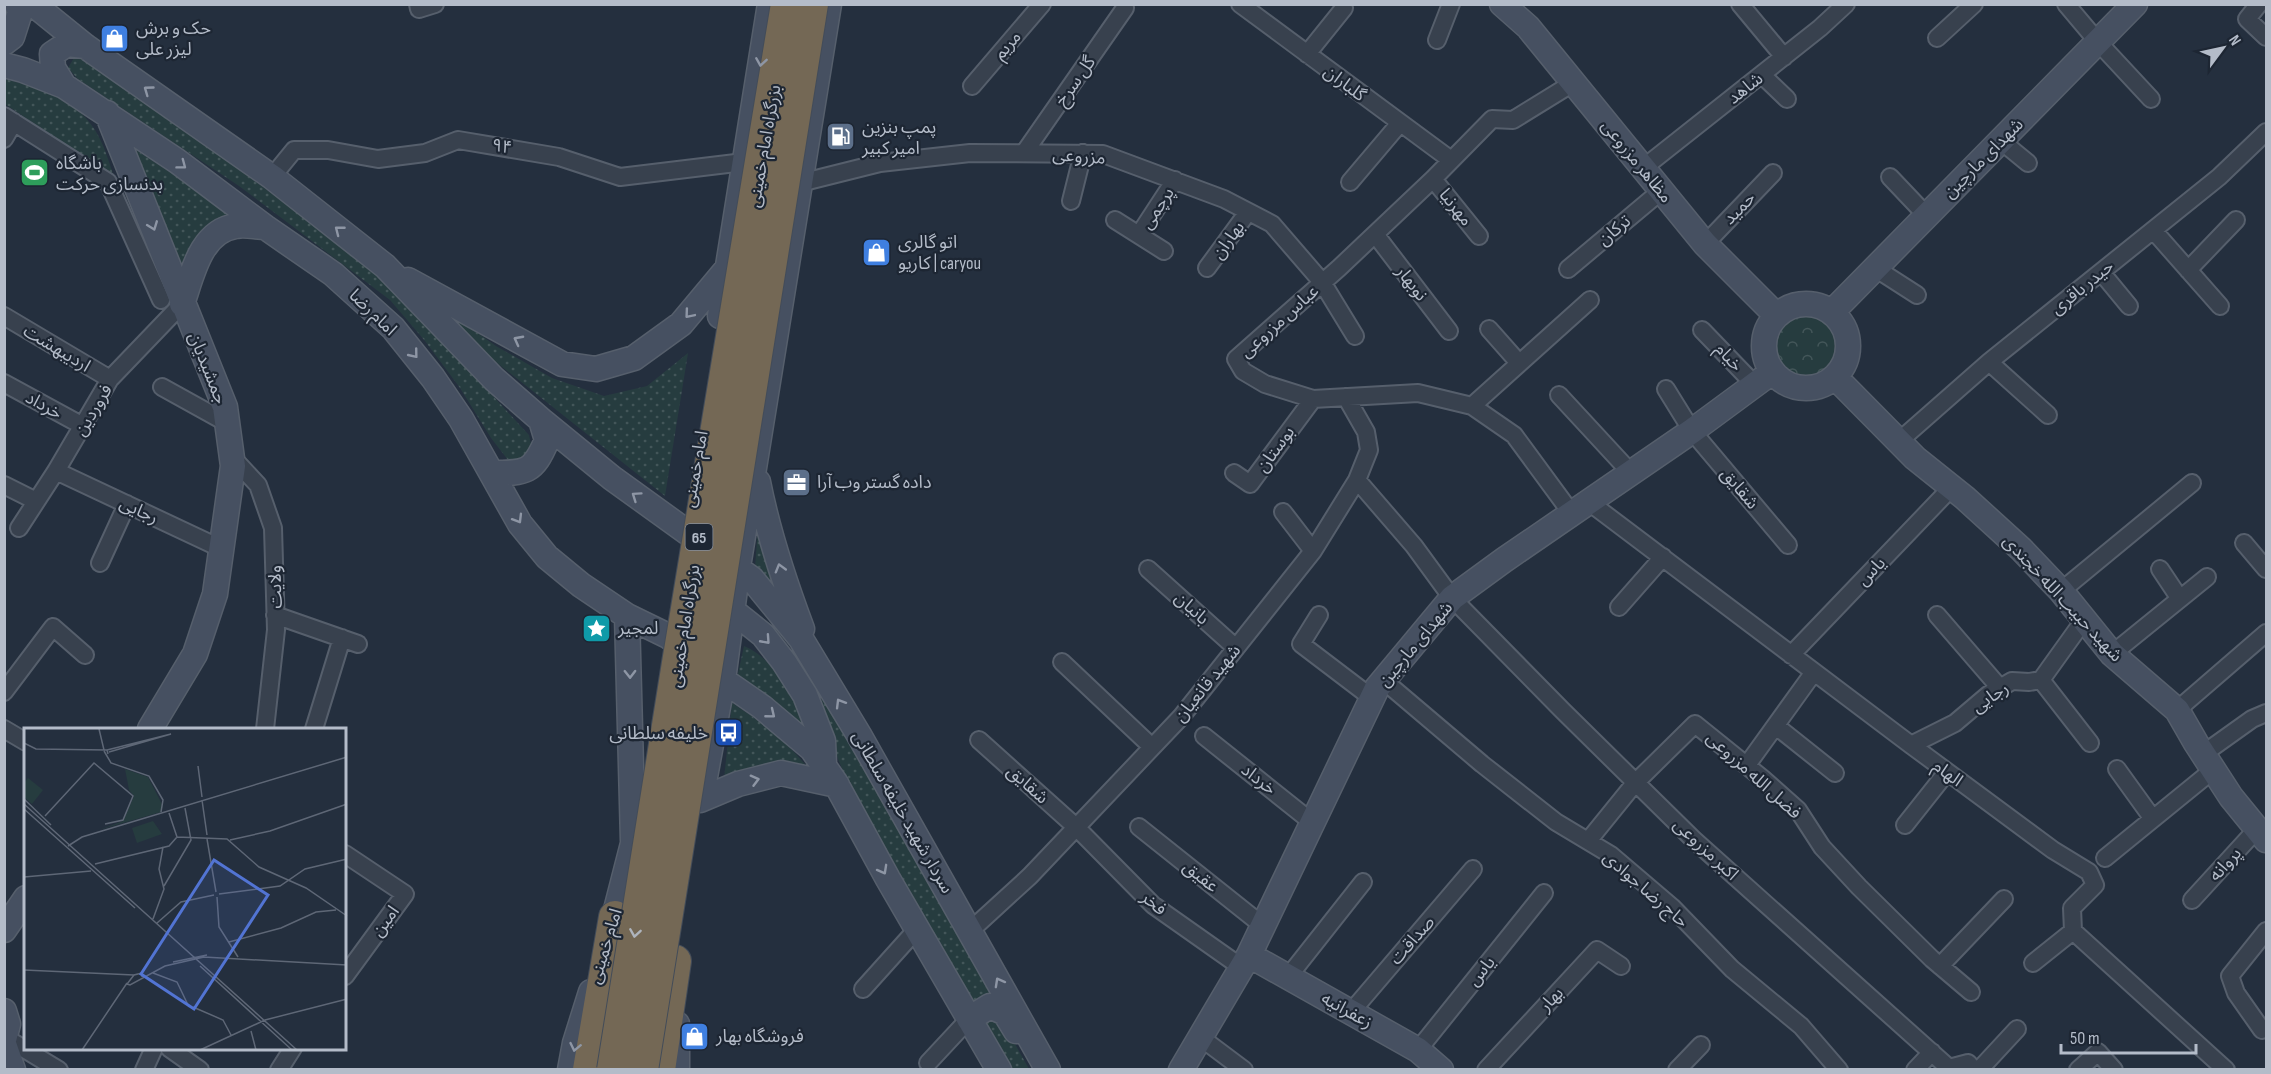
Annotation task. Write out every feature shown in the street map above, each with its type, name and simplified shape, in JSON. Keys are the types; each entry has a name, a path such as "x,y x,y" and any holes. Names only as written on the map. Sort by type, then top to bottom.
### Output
{"highway":[{"name":"بزرگراه امام خمینی","path":"614,1070 678,663 787,4"},
{"name":"بزرگراه امام خمینی","path":"642,1070 812,4"},
{"path":"589,1070 615,917"},
{"path":"659,1070 677,948"}],"main road":[{"path":"4,43 12,37 20,12 16,4"},
{"name":"امام خمینی","path":"570,1070 574,1043 615,917 634,846 650,760 684,530 701,439 770,4"},
{"path":"676,1070 677,948 700,800 723,680 738,567 829,4"},
{"name":"شهدای مارچین","path":"1832,312 2135,4"},
{"path":"41,8 85,46 272,177 385,266 494,379 612,478 684,530 689,558 696,572 711,592 763,635 805,695 823,741 831,776"},
{"name":"مظاهر مزروعی","path":"1514,8 1705,244 1776,315"},
{"path":"64,86 53,68 52,54 67,44 85,46"},
{"name":"امام رضا","path":"4,65 64,86 107,113 333,274 393,328 433,378 461,419 520,524 547,557 581,585 627,616 668,636 723,680"},
{"name":"جمشیدیان","path":"107,113 131,169 172,302 225,407 233,466 215,594 195,654 151,728"},
{"path":"172,302 204,246 221,232 236,226 265,227"},
{"path":"385,266 562,364 596,369 634,358 681,324 727,269"},
{"path":"1797,304 1815,305 1832,312 1846,332 1848,344 1843,367 1835,377 1823,385 1810,388 1764,379 1766,361 1763,349 1764,337 1776,315 1797,304"},
{"name":"شهید حبیب الله خجندی","path":"1835,377 1915,458 1952,487 2021,549 2061,591 2112,654 2177,710 2231,797 2262,835"},
{"name":"شهدای مارچین","path":"1181,1070 1245,961 1377,689 1452,598 1632,474 1764,379"},
{"path":"492,474 521,473 539,459 547,440 541,420"},
{"path":"755,464 765,518 783,579 815,662"},
{"name":"سردار شهید خلیفه سلطانی","path":"684,530 738,567 759,588 801,639 971,930 1048,1070"},
{"path":"627,616 634,846"},
{"path":"723,680 788,727 812,749 831,776 999,1070"},
{"path":"700,800 738,784 781,773 831,776"},
{"path":"4,930 24,901"},
{"name":"زعفرانیه","path":"1245,961 1288,977 1418,1050 1442,1070"},
{"path":"969,1020 990,1006 1005,1013 1023,1044 1044,1070"},
{"path":"4,1011 8,1024 5,1041 13,1070"}],"street":[{"path":"418,4 419,9 435,4"},
{"name":"مریم","path":"972,86 1042,4"},
{"name":"گلباران","path":"1240,4 1451,160"},
{"path":"1437,40 1451,4"},
{"path":"1740,4 1784,57"},
{"name":"شاهد","path":"1642,169 1762,75 1846,4"},
{"path":"1937,38 1974,4"},
{"path":"2066,4 2151,99"},
{"path":"2259,4 2247,19 2266,37"},
{"name":"گل سرخ","path":"1024,153 1125,8"},
{"path":"1307,54 1344,8"},
{"path":"1762,75 1787,99"},
{"name":"عباس مزروعی","path":"1573,83 1514,120 1492,119 1375,234 1236,359 1243,371 1265,384 1312,399 1346,398 1368,394 1418,393 1472,406 1514,435 1580,508"},
{"path":"4,139 9,119 108,182 172,302"},
{"path":"1350,182 1400,123"},
{"name":"حیدر باقری","path":"1898,442 1989,362 2219,177 2266,132"},
{"name":"۹۴","path":"272,177 294,150 328,150 378,159 425,153 458,140 559,157 620,177 744,162"},
{"path":"2000,140 2028,163"},
{"name":"مزروعی","path":"800,183 880,162 970,153 1103,154 1224,199 1272,224 1322,282 1355,336"},
{"path":"1071,201 1083,153"},
{"name":"حمید","path":"1705,244 1773,173"},
{"path":"1890,177 1926,216"},
{"name":"مهرنیا","path":"1433,179 1479,236"},
{"name":"پرچمی","path":"1139,235 1175,180"},
{"name":"ترکان","path":"1568,269 1661,191"},
{"name":"بهاران","path":"1208,268 1248,212"},
{"path":"1115,220 1164,251"},
{"path":"2188,270 2236,220"},
{"path":"2153,231 2220,306"},
{"name":"نوبهار","path":"1375,234 1449,331"},
{"path":"1875,268 1917,295"},
{"path":"2101,272 2129,306"},
{"path":"1472,406 1590,300"},
{"name":"فروردین","path":"19,528 110,380 172,302"},
{"name":"اردیبهشت","path":"4,316 110,380"},
{"path":"1489,329 1519,363"},
{"name":"خیام","path":"1702,330 1764,379"},
{"path":"1989,362 2048,416"},
{"name":"خرداد","path":"4,383 82,426"},
{"path":"162,387 227,423"},
{"name":"شقایق","path":"1666,389 1692,431 1788,545"},
{"path":"1559,395 1632,474"},
{"name":"شهید قانعیان","path":"971,930 1030,876 1181,717 1313,551 1357,480 1369,450 1366,432 1346,398"},
{"name":"بوستان","path":"1234,473 1250,484 1312,399"},
{"name":"ولایت","path":"232,457 258,485 273,528 276,630 265,728"},
{"name":"رجایی","path":"56,471 222,549"},
{"name":"اکبر مزروعی","path":"1357,480 1414,546 1452,598 1635,783 1949,1068 1968,1063 1976,1070"},
{"path":"2061,591 2192,483"},
{"path":"4,485 36,501"},
{"name":"یاس","path":"1791,655 1952,487"},
{"path":"100,563 127,504"},
{"name":"الهام","path":"1580,508 1663,557 1947,772 2053,850 2089,872 2095,885 2072,908 2073,931"},
{"path":"1282,512 1313,551"},
{"path":"2244,543 2266,569"},
{"path":"1619,607 1663,557"},
{"name":"بانیان","path":"1148,569 1236,648"},
{"path":"2160,569 2180,599"},
{"path":"2112,654 2207,577"},
{"path":"276,615 358,644"},
{"name":"حاج رضا جوادی","path":"1319,615 1301,644 1377,689 1556,822 1611,855 1672,907 1732,969 1801,1026 1839,1070"},
{"path":"1937,615 2000,688"},
{"path":"2084,620 2041,680 2090,743"},
{"path":"4,693 53,627 85,655"},
{"path":"2177,710 2266,633"},
{"path":"314,728 342,638"},
{"path":"1062,662 1152,747"},
{"path":"1747,765 1815,672"},
{"name":"رجایی","path":"1911,745 1955,723 1988,695 2012,681 2041,680"},
{"path":"2105,858 2153,819 2252,719 2266,713"},
{"name":"فضل الله مزروعی","path":"1588,841 1635,783 1695,724 1747,765 1798,810 1822,847 1859,887 1940,966 1971,992"},
{"path":"1776,726 1835,773"},
{"path":"6,734 24,741"},
{"name":"خرداد","path":"1204,736 1313,823"},
{"name":"شقایق","path":"979,740 1076,827"},
{"path":"2117,769 2153,819"},
{"path":"1905,825 1947,772"},
{"name":"فخر","path":"1076,827 1153,904 1245,961"},
{"name":"عقیق","path":"1139,827 1262,925"},
{"name":"پروانه","path":"2193,900 2262,835"},
{"name":"امین","path":"346,855 405,894 346,975"},
{"name":"صداقت","path":"1351,1012 1473,869"},
{"path":"1288,977 1363,882"},
{"name":"یاس","path":"1418,1050 1544,893"},
{"path":"1940,966 2004,900"},
{"path":"863,989 917,929"},
{"path":"2033,963 2073,931 2226,1070"},
{"path":"2262,1029 2236,993 2230,975 2266,931"},
{"name":"بهار","path":"1486,1070 1597,950 1621,966"},
{"path":"927,1063 969,1020"},
{"path":"1976,1070 2017,1029"},
{"path":"1200,1037 1244,1070"},
{"path":"5,1041 24,1048"},
{"path":"1677,1070 1701,1045"},
{"path":"144,1070 153,1050"},
{"path":"172,1050 200,1070"},
{"path":"279,1070 293,1050"},
{"path":"37,1052 59,1070"},
{"path":"1915,1070 1932,1052"},
{"path":"2078,1070 2098,1052 2114,1070"}],"green space":[{"path":"75,56 89,58 357,257 392,287 529,435 532,449 522,461 508,460 491,438 460,388 425,341 390,300 239,186 78,79 68,68"},
{"path":"4,79 43,90 78,110 98,135 114,177 5,104"},
{"path":"131,147 232,212 217,221 183,275"},
{"path":"419,292 496,346 552,378 604,396 647,386 688,353 665,496 477,347"},
{"path":"1807,316 1819,318 1829,325 1836,335 1838,347 1836,359 1829,369 1819,376 1807,378 1795,376 1785,369 1778,359 1776,347 1778,335 1785,325 1795,318"},
{"path":"758,525 782,602 755,568"},
{"path":"744,646 767,661 785,684 810,734 737,678"},
{"path":"817,683 995,996 979,997 969,1006 859,808 838,759"},
{"path":"732,703 775,734 812,773 724,779"},
{"path":"991,1017 1001,1019 1029,1069 1007,1069 983,1025"}],"place":[{"name":"حک و برش لیزر علی","path":"115,38"},
{"name":"پمپ بنزین امیر کبیر","path":"841,137"},
{"name":"باشگاه بدنسازی حرکت","path":"35,173"},
{"name":"اتو گالری کاریو | caryou","path":"877,252"},
{"name":"داده گستر وب آرا","path":"796,482"},
{"name":"لمجیر","path":"597,628"},
{"name":"خلیفه سلطانی","path":"729,733"},
{"name":"فروشگاه بهار","path":"695,1036"}]}
